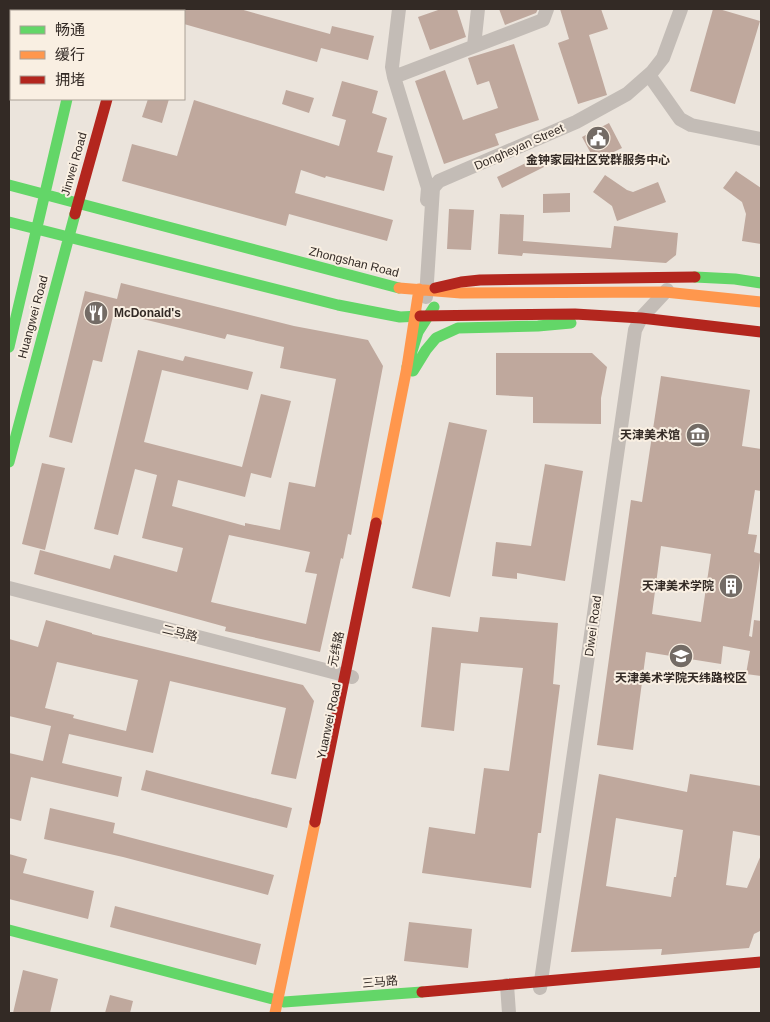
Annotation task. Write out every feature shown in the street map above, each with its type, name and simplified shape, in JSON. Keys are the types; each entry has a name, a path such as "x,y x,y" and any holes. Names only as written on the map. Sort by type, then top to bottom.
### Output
{"main road":[{"name":"Jinwei Road","path":"44,193 67,100"},
{"name":"Jinwei Road","path":"68,237 107,100"},
{"name":"Zhongshan Road","path":"9,186 44,193 388,286 461,293 665,292 761,302"},
{"name":"Huangwei Road","path":"9,347 44,193"},
{"path":"9,222 338,306 400,317 575,314 641,318 761,332"},
{"name":"Huangwei Road","path":"9,462 68,237"},
{"path":"423,290 480,280 681,276 736,279 761,283"},
{"path":"422,318 440,300 461,293"},
{"path":"410,369 436,338 458,328 575,323 611,316"},
{"name":"元纬路","path":"278,1006 422,318"},
{"path":"739,330 761,338"},
{"name":"Yuanwei Road","path":"278,1006 288,982 348,676"},
{"name":"三马路","path":"9,930 278,1006"},
{"name":"三马路","path":"9,939 255,1003 278,1006 541,986 761,962"},
{"name":"三马路","path":"541,986 761,972"}],"street":[{"path":"399,9 392,67 394,77 543,20 547,9"},
{"path":"474,46 478,9"},
{"name":"Dongheyan Street","path":"423,290 433,188 439,181 576,122 627,94 649,75 663,58 680,9"},
{"path":"649,75 680,119 691,125 761,139"},
{"name":"Dongheyan Street","path":"394,77 428,188 422,318"},
{"name":"Diwei Road","path":"541,986 635,330 641,318 681,276"},
{"name":"二马路","path":"9,588 348,676"},
{"path":"507,989 509,1013"}],"building":[{"path":"240,9 330,34 332,26 374,36 368,60 321,48 317,62 185,24 184,10"},
{"path":"441,9 457,9 466,37 430,50 418,17"},
{"path":"499,9 538,9 536,13 505,25"},
{"path":"560,9 601,9 608,29 589,35 607,95 578,104 558,43 569,39"},
{"path":"713,9 760,21 735,104 690,91"},
{"path":"514,44 539,120 495,134 499,145 444,164 415,81 445,70 463,120 498,108 489,81 477,85 468,58"},
{"path":"342,81 378,91 372,113 387,118 377,152 393,156 384,191 326,176 325,178 301,170 295,193 393,220 387,241 289,214 286,226 122,181 132,144 177,156 194,100 339,146 346,120 332,116"},
{"path":"286,90 314,98 309,113 282,104"},
{"path":"148,100 169,100 162,123 142,117"},
{"path":"609,123 622,148 595,161 582,137"},
{"path":"538,157 544,167 502,188 497,177"},
{"path":"736,171 761,188 761,244 742,241 746,214 742,202 723,188"},
{"path":"605,175 633,192 658,182 666,202 617,221 612,206 593,192"},
{"path":"570,193 570,212 543,213 543,194"},
{"path":"449,209 474,210 471,250 447,249"},
{"path":"500,214 524,215 523,241 611,248 614,226 678,233 676,255 666,263 523,253 522,256 498,254"},
{"path":"121,283 294,326 368,340 383,366 351,535 348,534 343,559 341,558 320,652 225,631 226,627 34,574 40,550 110,569 114,555 177,572 183,548 142,538 157,475 135,469 118,535 94,529 138,350 183,361 185,356 253,372 248,390 162,370 144,442 242,467 261,394 291,401 271,478 251,473 245,497 178,480 172,506 245,526 245,523 280,530 289,482 315,487 336,379 280,368 284,347 227,334 225,339 114,312 102,362 93,360 72,443 49,437 85,291 117,299","holes":["229,535 310,552 305,572 317,574 306,624 211,602"]},
{"path":"496,353 592,353 607,367 601,398 601,424 533,423 533,397 496,395"},
{"path":"661,376 750,390 742,446 761,449 761,491 755,490 748,534 757,535 754,552 761,554 749,636 752,637 754,620 761,621 761,676 746,674 750,651 723,646 721,664 646,652 633,750 597,745 631,500 642,502","holes":["661,546 711,554 701,622 652,614"]},
{"path":"449,422 487,430 450,597 412,588"},
{"path":"42,463 65,468 45,550 22,544"},
{"path":"545,464 583,471 565,581 517,573 517,579 492,576 496,542 531,546"},
{"path":"480,617 558,623 553,684 560,685 541,833 538,833 531,888 422,873 429,827 475,834 484,768 509,771 523,668 461,663 454,731 421,727 432,627 478,632"},
{"path":"46,620 92,634 303,685 314,701 296,779 271,774 286,708 170,681 153,753 69,734 62,763 122,777 118,797 31,777 21,821 9,818 9,753 43,761 51,726 9,716 9,639 38,647","holes":["57,662 138,680 126,731 73,718 74,715 45,708"]},
{"path":"146,770 292,808 287,828 141,790"},
{"path":"599,774 687,792 690,774 761,786 761,836 733,831 726,885 747,888 761,855 761,925 760,931 754,934 749,948 661,955 662,949 571,952","holes":["616,818 683,830 671,897 606,886"]},
{"path":"50,808 115,823 113,833 274,875 268,895 123,857 44,839"},
{"path":"9,854 27,859 23,873 94,891 88,919 9,899"},
{"path":"115,906 261,944 256,965 110,927"},
{"path":"409,922 472,929 468,968 404,961"},
{"path":"23,970 58,979 50,1013 13,1013"},
{"path":"110,995 133,1001 130,1013 105,1013"}],"traffic: fast":[{"path":"9,347 67,100"},
{"path":"9,185 399,288"},
{"path":"9,462 75,214"},
{"path":"9,222 338,305 400,317 420,316"},
{"path":"695,277 735,279 761,283"},
{"path":"407,367 418,332 434,307"},
{"path":"413,371 436,338 458,328 538,326 571,323"},
{"path":"9,930 284,1002 422,992"}],"traffic: slow":[{"path":"399,288 461,293 665,292 761,302"},
{"path":"376,523 407,367 419,289"},
{"path":"275,1013 315,822"}],"traffic: jam":[{"path":"75,214 107,100"},
{"path":"435,288 480,280 695,277"},
{"path":"420,316 575,314 641,318 761,332"},
{"path":"315,822 376,523"},
{"path":"422,992 761,962"}],"place":[{"name":"金钟家园社区党群服务中心","path":"598,138"},
{"name":"McDonald's","path":"96,313"},
{"name":"天津美术馆","path":"698,435"},
{"name":"天津美术学院","path":"731,586"},
{"name":"天津美术学院天纬路校区","path":"681,656"}]}
